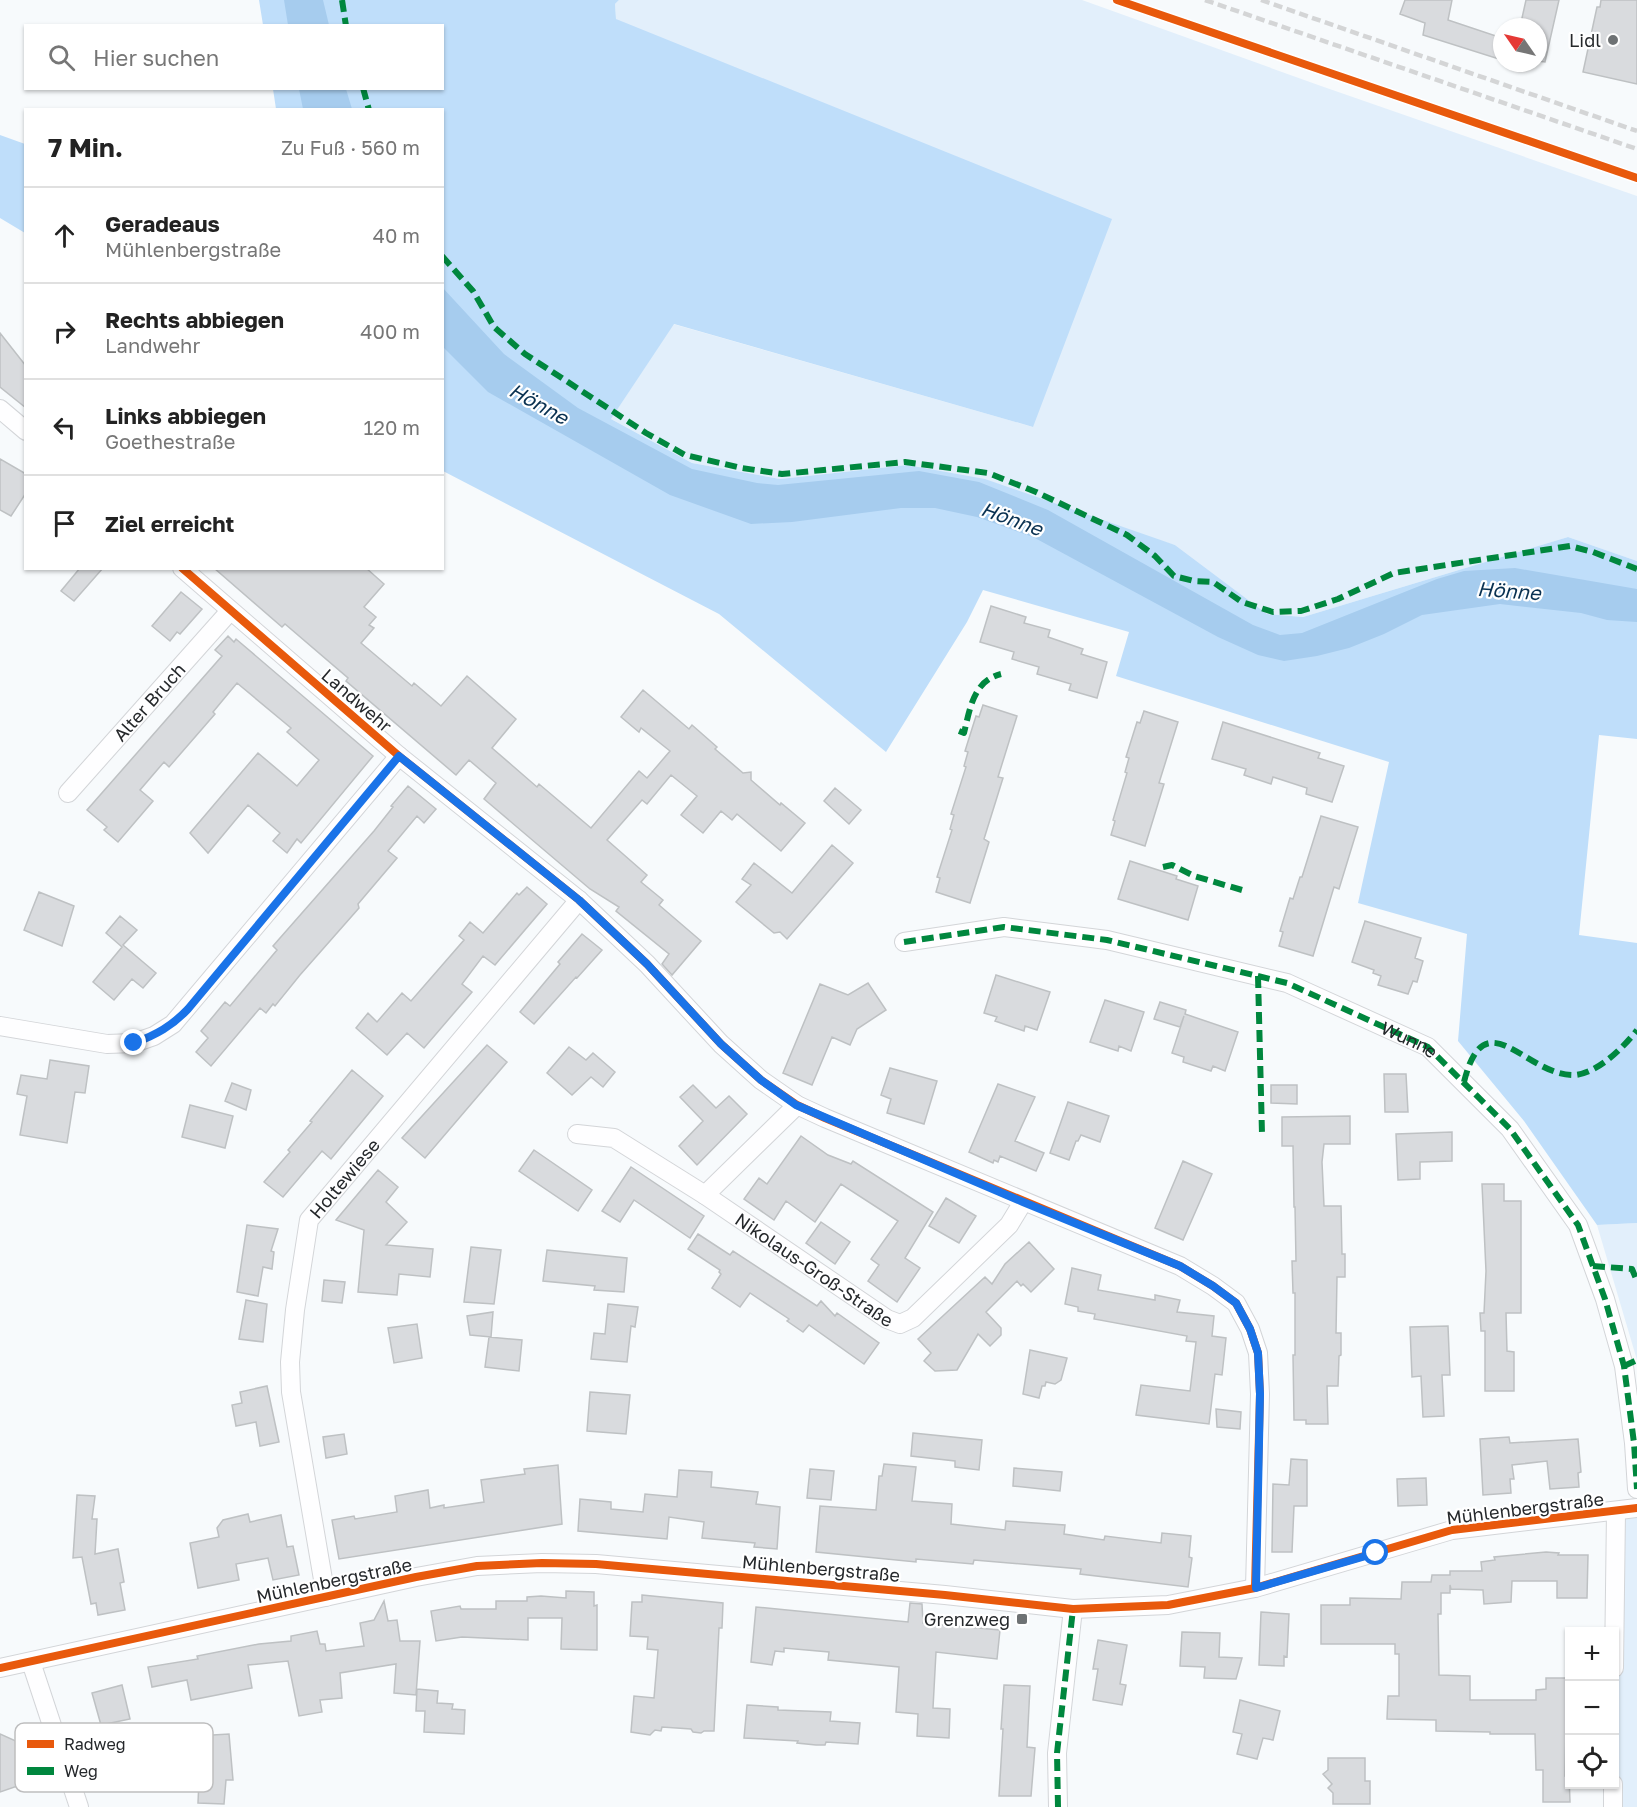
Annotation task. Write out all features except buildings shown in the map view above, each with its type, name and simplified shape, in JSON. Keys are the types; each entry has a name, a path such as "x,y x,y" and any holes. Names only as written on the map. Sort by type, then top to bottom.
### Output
{"street":[{"path":"0,409 24,429"},
{"name":"Landwehr","path":"184,570 399,756 579,900 647,964 721,1044 761,1080 796,1105 1180,1266 1236,1303 1250,1329 1258,1353 1260,1394 1256,1588"},
{"name":"Alter Bruch","path":"68,794 230,611"},
{"path":"0,1026 107,1044 134,1043 154,1036 173,1024 399,756"},
{"name":"Holtewiese","path":"326,1596 291,1392 290,1362 295,1310 309,1220 579,900"},
{"name":"Wunne","path":"904,942 1004,927 1107,939 1287,983 1428,1047 1510,1129 1578,1226 1605,1299 1624,1366 1634,1443 1637,1490"},
{"path":"705,1195 796,1105"},
{"name":"Nikolaus-Groß-Straße","path":"577,1134 614,1138 705,1195 887,1319 900,1324 913,1318 1009,1225 1023,1202"},
{"name":"Mühlenbergstraße","path":"0,1668 326,1596 477,1566 542,1563 607,1564 1073,1609 1168,1605 1256,1588 1452,1530 1637,1508"},
{"path":"1615,1627 1616,1511"},
{"path":"1058,1807 1057,1753 1073,1609"},
{"path":"31,1662 51,1723"},
{"path":"1613,1789 1613,1807"},
{"path":"74,1792 79,1807"}],"shaded area":[{"path":"259,0 619,0 615,4 616,19 1112,219 1033,427 674,324 611,419 692,463 780,479 907,465 985,479 1175,545 1267,614 1303,617 1568,537 1637,561 1637,739 1599,735 1579,935 1637,943 1637,1223 1597,1225 1524,1121 1458,1041 1467,934 1358,903 1389,762 1116,676 1129,632 983,590 967,622 886,752 719,614 444,472 444,108 276,108 273,90 444,90 444,24 263,24"},
{"path":"619,0 1082,0 1637,196 1637,561 1568,537 1303,617 1267,614 1175,545 907,465 780,479 692,463 611,419 673,324 1033,427 616,19 615,4"},
{"path":"0,135 24,144 24,232 0,218"},
{"path":"1637,1223 1637,1360 1597,1225"},
{"path":"1637,1508 1637,1807 1613,1807 1613,1789 1619,1789 1619,1627 1615,1627 1616,1511"}],"water":[{"path":"284,0 323,0 329,24 288,24"},
{"path":"299,90 346,90 352,108 303,108"},
{"name":"Hönne","path":"444,289 504,354 578,408 692,469 757,483 778,485 919,471 979,482 1048,510 1253,625 1280,635 1302,633 1437,579 1464,571 1515,568 1637,589 1637,622 1607,620 1581,613 1500,604 1422,615 1349,648 1284,661 1258,655 1218,637 1033,537 977,517 935,508 901,508 792,522 751,524 670,495 488,392 444,348"}],"railway":[{"path":"1205,0 1637,149"},
{"path":"1261,0 1637,131"}],"marked path":[{"path":"342,0 346,24"},
{"path":"364,90 368,108"},
{"path":"444,258 473,291 494,327 525,354 646,433 685,455 742,468 782,474 905,462 988,473 1036,492 1127,535 1155,556 1174,576 1194,581 1213,582 1242,602 1273,612 1301,611 1338,599 1394,573 1570,546 1637,569"},
{"path":"959,731 964,733 974,697 979,689 984,683 1001,674"},
{"path":"1163,867 1172,865 1194,876 1242,890"},
{"path":"904,942 1004,927 1107,940 1287,983 1428,1047 1510,1129 1578,1225 1605,1299 1624,1366 1634,1443 1637,1489"},
{"path":"1258,976 1262,1134"},
{"path":"1464,1082 1473,1057 1483,1045 1495,1043 1509,1047 1540,1065 1557,1072 1575,1075 1593,1070 1618,1051 1637,1030"},
{"path":"1593,1266 1632,1269 1637,1281"},
{"path":"1624,1366 1637,1360"},
{"path":"1058,1807 1057,1753 1073,1609"}],"cycle path":[{"path":"1117,0 1637,178"},
{"path":"184,570 399,756 579,900 647,964 721,1044 761,1080 797,1105 825,1118 1180,1266 1236,1303 1250,1329 1258,1353 1260,1394 1255,1588"},
{"path":"0,1668 416,1577 477,1566 542,1563 596,1564 945,1595 1073,1609 1168,1605 1255,1588 1452,1530 1637,1508"}],"place":[{"name":"Lidl","path":"1613,40"},
{"name":"Grenzweg","path":"1022,1619"}],"route":[{"path":"134,1043 154,1036 173,1024 188,1009 399,756 579,900 647,964 721,1044 761,1080 796,1105 1180,1266 1236,1303 1250,1329 1258,1353 1260,1394 1256,1588 1376,1553"}]}
